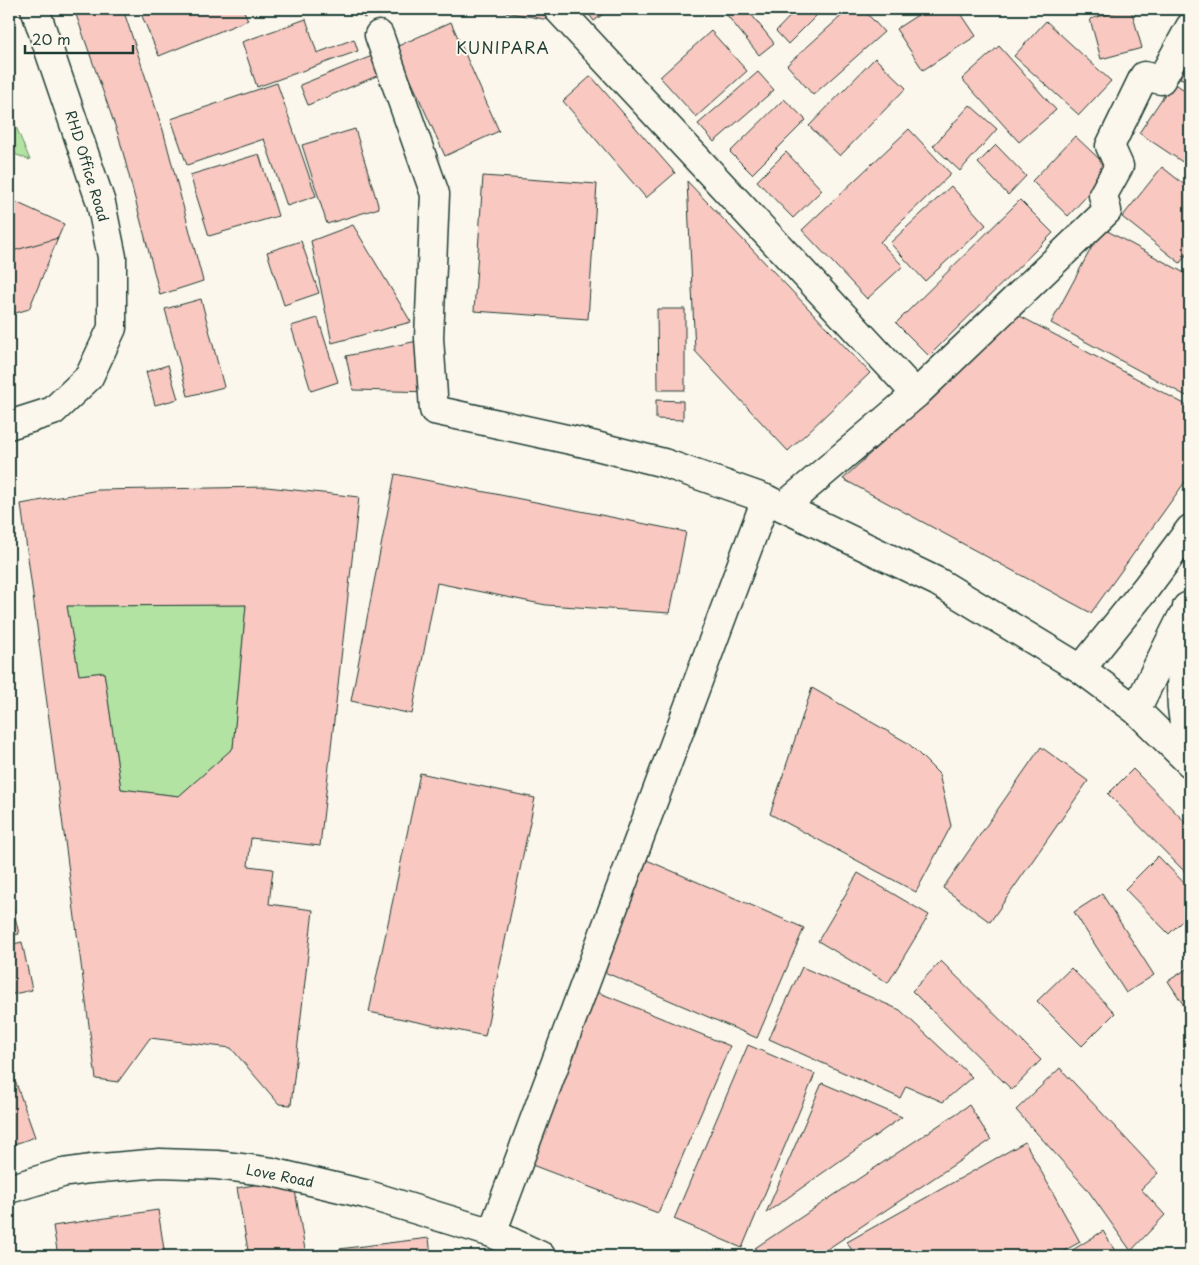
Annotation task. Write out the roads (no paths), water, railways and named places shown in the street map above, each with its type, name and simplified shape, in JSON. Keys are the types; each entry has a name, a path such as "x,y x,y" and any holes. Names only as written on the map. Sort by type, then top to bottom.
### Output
{"street":[{"name":"RHD Office Road","path":"9,425 53,411 89,376 112,328 112,257 101,203 35,9"},
{"path":"558,9 916,394"},
{"path":"492,1233 774,503 916,394 1107,211 1102,195 1119,166 1110,146 1144,76 1161,80 1190,27"},
{"path":"379,35 435,194 429,338 434,410 580,442 664,463 774,503 938,582 1081,669 1136,710 1190,763"},
{"path":"1081,669 1146,588 1190,529"},
{"path":"1136,710 1189,604"},
{"path":"1189,604 1181,698 1185,732 1190,744"},
{"name":"Love Road","path":"9,1189 62,1173 90,1169 160,1163 217,1165 272,1172 365,1194 492,1233 541,1256"}],"district":[{"name":"KUNIPARA","path":"503,48"}]}
